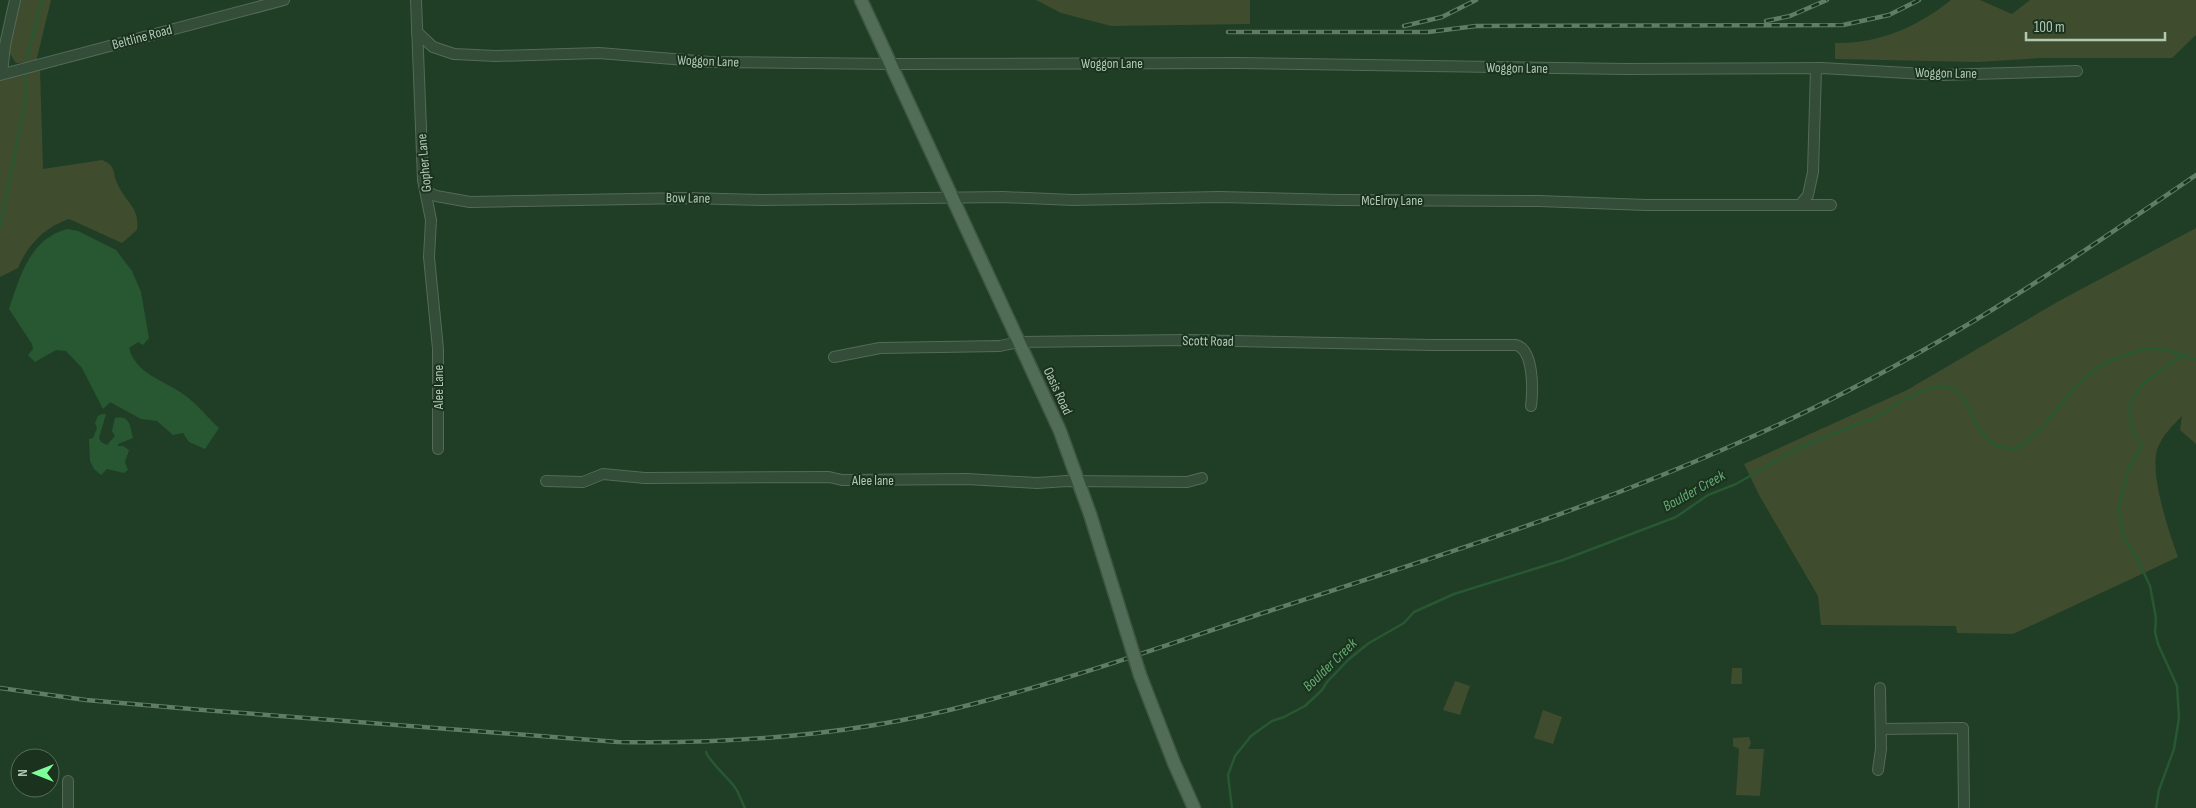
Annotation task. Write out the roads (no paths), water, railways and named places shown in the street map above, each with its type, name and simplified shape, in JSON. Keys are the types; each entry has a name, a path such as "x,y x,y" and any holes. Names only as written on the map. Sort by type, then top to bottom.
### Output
{"main road":[{"name":"Oasis Road","path":"861,0 1060,431 1079,481 1140,675 1174,763 1194,808"}],"street":[{"path":"1,74 15,0"},
{"name":"Beltline Road","path":"1,74 284,0"},
{"name":"Gopher Lane","path":"416,0 424,180 431,220 429,257 436,326"},
{"name":"Woggon Lane","path":"417,32 438,50 454,54 599,53 710,62 890,64 1239,63 1607,69 1816,69 1941,75 2077,71"},
{"path":"1800,205 1808,195 1813,172 1816,69"},
{"name":"Bow Lane","path":"426,191 436,196 470,202 687,198 952,199"},
{"name":"McElroy Lane","path":"952,199 1003,197 1073,200 1219,197 1539,201 1646,205 1832,205"},
{"name":"Alee Lane","path":"436,326 438,349 438,449"},
{"name":"Scott Road","path":"834,357 880,348 1000,346 1019,342 1185,340 1432,346 1516,345 1522,346 1526,352 1531,370 1531,406"},
{"name":"Alee lane","path":"546,481 583,482 603,474 645,478 829,477 856,480 966,479 1037,483 1079,481 1187,482 1202,478"},
{"path":"1878,770 1881,729 1880,688"},
{"path":"1881,729 1963,728 1964,808"},
{"path":"68,781 68,808"}],"waterway":[{"path":"25,66 42,0"},
{"path":"0,227 24,109 26,95 25,71"},
{"name":"Boulder Creek","path":"1232,808 1228,775 1235,756 1251,736 1272,721 1305,706 1349,659 1369,643 1404,623 1414,612 1454,594 1563,560 1676,517 1708,495 1736,484 1799,448 1878,416 1901,401 1927,389 1942,386 1953,389 1962,395 1979,429 1990,441 1996,446 2013,449 2021,446 2041,429 2076,386 2098,367 2124,355 2145,349 2163,349 2196,359"},
{"path":"2156,808 2159,790 2174,749 2179,718 2177,686 2158,644 2155,632 2156,618 2150,586 2139,562 2124,538 2119,507 2128,470 2142,447 2133,430 2130,416 2131,404 2136,393 2145,383 2182,356"},
{"path":"706,752 710,760 736,788 745,808"}],"railway":[{"path":"1404,26 1442,17 1476,0"},
{"path":"1766,21 1790,16 1827,0"},
{"path":"1228,32 1428,32 1476,26 1843,25 1889,15 1919,0"},
{"path":"0,688 86,700 618,742 752,739 841,730 929,715 1084,672 1446,554 1565,512 1682,467 1827,401 1939,341 2054,270 2196,175"}]}
